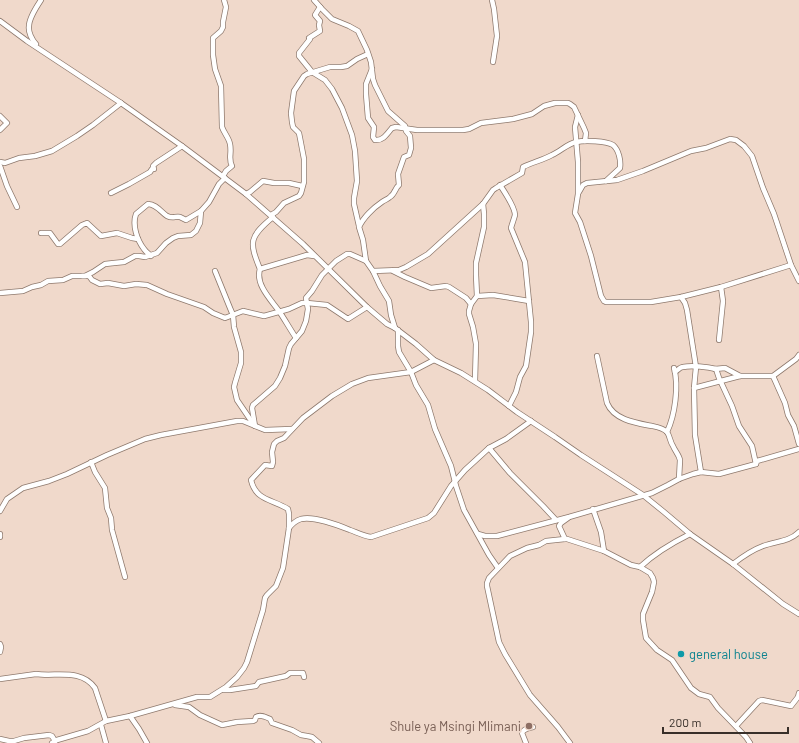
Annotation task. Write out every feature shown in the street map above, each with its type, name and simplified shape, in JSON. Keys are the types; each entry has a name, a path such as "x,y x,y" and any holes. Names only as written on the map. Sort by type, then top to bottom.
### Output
{"street":[{"path":"38,47 33,41 29,26 41,0"},
{"path":"151,256 144,249 136,234 134,222 135,215 148,204 152,204 168,216 173,218 180,217 185,220 201,211 212,198 226,171 232,166 230,161 231,152 229,140 222,127 221,86 213,55 213,38 221,31 223,27 226,7 224,0"},
{"path":"314,0 332,19 357,30 367,50 375,85 388,111 404,126 410,136 409,155 404,157 398,174 399,184 394,193 391,197 374,208 359,226"},
{"path":"492,0 497,36 493,62"},
{"path":"320,7 315,15 320,21 320,31 309,38 310,39 299,53 300,57 312,72 324,80 332,89 342,108 352,135 355,151 357,182 354,204 359,229 363,240 366,261 389,301 390,315 396,329 399,352 428,405 435,429 450,463 457,492 464,510 498,568"},
{"path":"0,21 27,41 121,103 246,194 303,244 366,307 416,344 434,360 475,381 581,455 643,495 690,534 733,564 783,604 799,614"},
{"path":"296,338 261,284 259,273 260,269 254,253 254,237 284,203 299,196 301,193 304,182 304,159 299,134 293,127 292,122 292,102 295,88 304,76 312,72 330,67 347,66 368,54"},
{"path":"372,67 366,84 366,94 368,118 374,127 373,138 375,140 383,138 392,128 396,127 406,129 463,130 469,129 481,123 512,119 532,114 544,106 558,102 570,104 574,107 585,130 585,141"},
{"path":"0,162 5,163 52,151 93,125 121,103"},
{"path":"578,115 575,127 578,165 578,194 575,213 580,222 591,256 601,296 604,301 651,302 681,298 791,265"},
{"path":"0,116 7,123 0,130"},
{"path":"578,194 583,185 586,183 617,180 691,151 706,148 730,139 736,140 744,146 754,160 791,265 799,281"},
{"path":"373,271 399,270 428,254 483,204 493,190 522,173 523,168 553,155 565,146 576,142 585,141 612,144 616,149 621,162 620,168 606,181"},
{"path":"111,193 150,172 154,169 153,166 156,163 182,146"},
{"path":"0,166 17,207"},
{"path":"246,194 263,181 290,183 302,186"},
{"path":"500,185 514,212 511,228 525,262 531,332 526,366 520,377 516,392 509,406"},
{"path":"475,381 476,344 469,314 471,304 477,296 476,263 484,227 483,204"},
{"path":"82,276 88,275 105,264 124,262 138,256 151,256 157,253 173,238 193,234 200,223 201,211"},
{"path":"41,233 50,233 59,244 82,225 87,223 101,236 117,233 138,239"},
{"path":"255,426 252,408 253,405 275,386 285,366 289,348 302,331 308,315 307,296 322,275 336,261 347,254 366,261"},
{"path":"260,269 307,255 314,256"},
{"path":"215,271 233,315 234,327 240,348 241,363 234,387 238,400 255,426"},
{"path":"393,271 431,288 449,287 464,296 471,304"},
{"path":"0,293 23,291 48,281 63,280 72,276 89,276 92,280 100,284 108,283 124,286 131,284 147,285 204,307 225,318 242,311 264,316 307,303 327,305 348,319 366,307"},
{"path":"719,340 723,301 721,287"},
{"path":"477,296 493,295 529,301"},
{"path":"681,298 687,310 696,367 694,388 695,435 701,472"},
{"path":"694,388 740,376 773,376 796,359 799,355"},
{"path":"597,356 607,403 610,409 615,414 628,420 661,428 667,432 672,446 680,457 679,478"},
{"path":"0,739 11,741 49,735 52,736 54,742 88,731 106,721 130,716 198,697 210,697 226,688 245,666 263,610 266,595 276,586 283,570 289,528 288,509 259,495 254,490 251,480 265,465 272,466 272,452 277,441 285,437 312,411 332,396 352,384 374,377 411,372 434,360"},
{"path":"667,432 670,426 676,397 675,370 682,367 715,369 725,368 740,376"},
{"path":"715,369 727,398 732,406 739,426 752,446 756,464"},
{"path":"773,376 785,403 788,415 794,426 799,444"},
{"path":"0,511 7,499 23,488 49,482 140,441 161,435 237,421 265,430 292,430"},
{"path":"289,528 294,522 310,518 340,525 365,536 370,536 431,516 455,480 489,448 506,439 531,421"},
{"path":"489,448 510,473 556,520"},
{"path":"478,534 485,536 497,536 569,517 643,495 662,488 679,478 701,472 719,474 756,464 757,461 799,449"},
{"path":"91,462 95,472 105,488 107,508 111,518 112,530 125,577"},
{"path":"593,509 601,532 604,551"},
{"path":"564,539 559,526 569,517"},
{"path":"640,567 652,556 672,543 690,534"},
{"path":"733,564 748,553 763,546 793,538 798,534"},
{"path":"570,743 530,695 504,654 501,647 487,586 488,580 510,556 546,541 564,539 604,551 650,573 654,582 652,592 642,614 646,638 657,650 672,660 691,688 699,694 710,697 749,742"},
{"path":"0,644 0,652"},
{"path":"221,690 256,686 259,682 286,676 290,673 302,673 304,677"},
{"path":"0,679 36,674 63,674 84,678 95,688 106,721"},
{"path":"736,726 759,701 767,701 791,706 798,698 799,693"},
{"path":"171,704 189,708 222,725 233,722 254,721 258,716 265,717 270,719 272,723 312,738 319,743"},
{"path":"130,716 147,743"},
{"path":"101,725 106,743"},
{"path":"526,743 522,733 525,729 533,727"}],"place":[{"name":"general house","path":"681,654"},
{"name":"Shule ya Msingi Mlimani","path":"529,726"}]}
